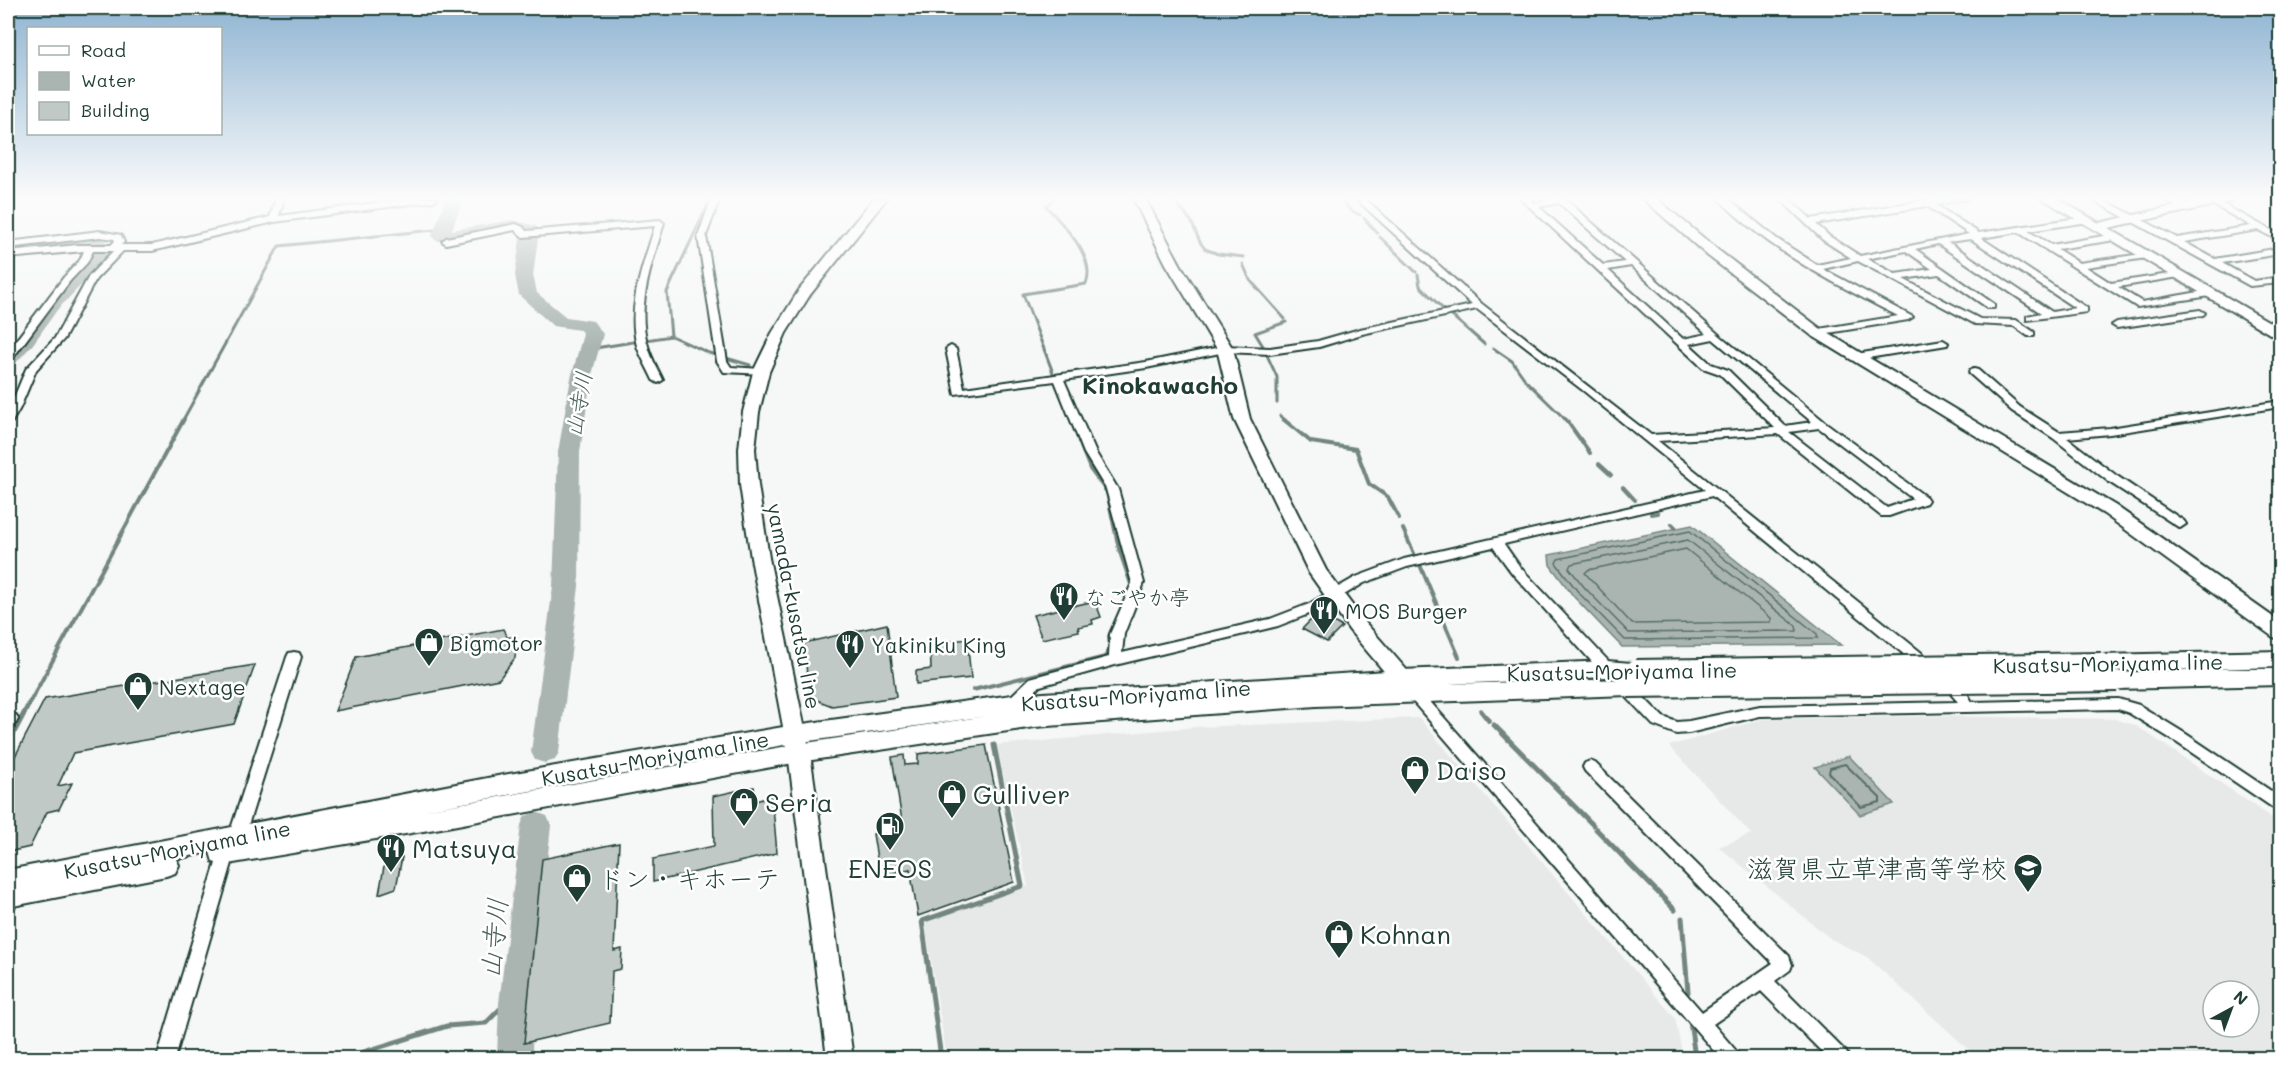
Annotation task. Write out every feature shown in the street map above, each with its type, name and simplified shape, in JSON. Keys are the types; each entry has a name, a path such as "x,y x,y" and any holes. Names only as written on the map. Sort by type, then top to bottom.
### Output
{"main road":[{"name":"Kusatsu-Moriyama line","path":"8,881 231,846 424,821 797,743 1012,704 1408,685 1607,669 1630,682 2101,663 2280,659"},
{"name":"Kusatsu-Moriyama line","path":"797,743 1035,718 1317,697 1408,685 2117,681 2280,677"},
{"name":"Kusatsu-Moriyama line","path":"8,896 231,846"}],"street":[{"path":"8,255 90,248 153,248"},
{"path":"8,357 67,279 84,261 90,248"},
{"path":"652,248 640,288 639,315 642,345 658,380"},
{"path":"704,248 722,361 729,370 761,372"},
{"name":"yamada-kusatsu line","path":"840,1059 797,743 760,558 749,485 747,449 751,412 761,372 779,333 804,293 841,248"},
{"path":"1165,248 1225,349 1242,419 1318,573 1443,729 1610,917 1731,1059"},
{"path":"1414,248 1479,306 1648,438 1914,654 1962,696 1967,705"},
{"path":"1580,248 1707,366 1724,372 1782,431 1885,513 1922,500 1821,424 1715,336 1616,248"},
{"path":"1707,248 1816,332 2110,510 2280,632"},
{"path":"1784,248 1845,287 1908,317 1816,332"},
{"path":"1842,248 1978,322 2016,323 2031,334"},
{"path":"1815,268 1907,248 1991,306"},
{"path":"1950,248 2050,315"},
{"path":"1991,248 2084,310 2030,318"},
{"path":"2048,248 2140,305 2210,293"},
{"path":"2134,248 2280,334"},
{"path":"2188,248 2253,284 2280,280"},
{"path":"8,420 31,369 59,339 92,278 116,249"},
{"path":"2213,261 2280,251"},
{"path":"2077,266 2146,255"},
{"path":"1602,268 1634,263"},
{"path":"1894,277 1940,271"},
{"path":"2109,286 2179,274"},
{"path":"2156,302 2180,316"},
{"path":"951,349 960,392 1146,365 1225,349 1270,351 1319,344 1360,332 1479,306"},
{"path":"2117,325 2200,313"},
{"path":"1683,342 1715,336"},
{"path":"1856,357 1943,343"},
{"path":"1974,372 2016,409 2180,524"},
{"path":"1058,377 1090,453 1112,489 1138,583 1117,634 1115,660"},
{"path":"2057,436 2110,431 2280,404"},
{"path":"1648,438 1782,431 1821,424"},
{"path":"1012,704 1035,682 1115,660 1273,623 1314,607 1360,580 1404,563 1714,492"},
{"path":"1496,542 1516,570 1607,669"},
{"path":"166,1059 231,846 294,657"},
{"path":"1630,682 1658,721 1676,728 1760,711 1967,705 2118,704 2134,709 2181,738 2280,805"},
{"path":"1590,767 1783,961 1784,965 1700,1023"},
{"path":"1762,981 1840,1059"}],"shaded area":[{"name":"滋賀県立草津高等学校","path":"1938,716 2114,719 2135,725 2280,823 2280,1058 1978,1058 1867,957 1831,939 1719,847 1751,834 1669,746 1763,719"},
{"path":"1419,718 1675,1018 1683,1058 947,1058 925,922 1028,886 997,745 1196,727"}],"water":[{"path":"1692,525 1841,645 1622,647 1574,597 1550,565 1549,555"},
{"path":"1849,756 1894,804 1860,815 1815,767"}],"building":[{"name":"なごやか亭","path":"1095,601 1101,617 1092,620 1093,624 1078,627 1079,631 1042,639 1033,615"},
{"name":"MOS Burger","path":"1324,616 1342,627 1327,642 1302,629 1311,620 1317,623"},
{"name":"Yakiniku King","path":"887,624 896,697 832,706 809,697 804,643"},
{"name":"Bigmotor","path":"503,629 507,637 517,638 515,658 499,679 335,711 356,657"},
{"path":"967,639 971,678 916,684 916,671 931,669 930,644"},
{"name":"Nextage","path":"255,665 234,724 73,753 58,786 72,783 59,809 47,812 30,847 8,852 8,767 45,699"},
{"name":"Gulliver","path":"986,745 1014,882 918,916 910,869 880,876 873,834 903,827 892,757 904,755 905,765 918,764 918,754"},
{"name":"Seria","path":"754,787 756,801 772,796 777,853 653,882 653,859 714,846 713,796"},
{"name":"ドン・キホーテ","path":"619,843 614,951 622,949 621,969 612,971 610,1023 524,1043 542,859"},
{"name":"Matsuya","path":"402,857 396,888 379,894 385,861"}],"waterway":[{"path":"8,251 37,248"},
{"path":"8,360 26,340 50,306 103,253 103,248"},
{"path":"183,420 278,248"},
{"name":"山寺川","path":"528,248 524,275 528,295 560,322 586,325 593,334 581,378 569,452 566,586 545,752"},
{"path":"671,336 667,292 688,248"},
{"path":"1055,378 1023,294 1086,284 1087,263 1079,248"},
{"path":"1204,248 1218,254 1244,257"},
{"path":"1391,248 1416,272"},
{"path":"1243,264 1250,280 1285,319"},
{"path":"1418,275 1420,286 1445,311"},
{"path":"1451,315 1484,344"},
{"path":"1263,346 1255,333 1286,322"},
{"path":"589,349 671,336"},
{"path":"671,336 709,353 750,365"},
{"path":"1493,348 1512,361 1524,378"},
{"path":"1266,353 1277,377 1277,403"},
{"path":"1525,380 1566,420"},
{"path":"1280,416 1285,420"},
{"path":"29,704 184,419"},
{"path":"1283,419 1311,442 1356,449 1369,484 1388,497 1399,518"},
{"path":"1570,425 1590,453"},
{"path":"1079,441 1090,469 1107,492 1119,549 1132,587"},
{"path":"1599,464 1611,475"},
{"path":"1623,487 1635,500"},
{"path":"1651,514 1658,513"},
{"path":"1672,524 1676,528"},
{"path":"1403,529 1415,556"},
{"path":"1420,565 1459,657"},
{"path":"973,690 1105,657 1111,647 1109,636 1122,607"},
{"path":"8,744 30,702"},
{"path":"1481,711 1489,721"},
{"path":"1494,725 1593,825"},
{"path":"941,1058 922,921 1022,886 994,745"},
{"name":"山寺川","path":"514,1058 516,1003 536,825"},
{"path":"1596,829 1675,910"},
{"path":"1682,918 1688,992"},
{"path":"345,1058 447,1026 486,1023 500,1009 516,1003"},
{"path":"1690,1021 1695,1058"}],"place":[{"name":"なごやか亭","path":"1064,622"},
{"name":"MOS Burger","path":"1324,636"},
{"name":"Bigmotor","path":"429,668"},
{"name":"Yakiniku King","path":"850,670"},
{"name":"Nextage","path":"138,712"},
{"name":"Daiso","path":"1415,796"},
{"name":"Gulliver","path":"952,820"},
{"name":"Seria","path":"744,828"},
{"name":"ENEOS","path":"890,852"},
{"name":"Matsuya","path":"391,874"},
{"name":"滋賀県立草津高等学校","path":"2028,894"},
{"name":"ドン・キホーテ","path":"577,904"},
{"name":"Kohnan","path":"1339,960"}],"district":[{"name":"Kinokawacho","path":"1160,384"}]}
